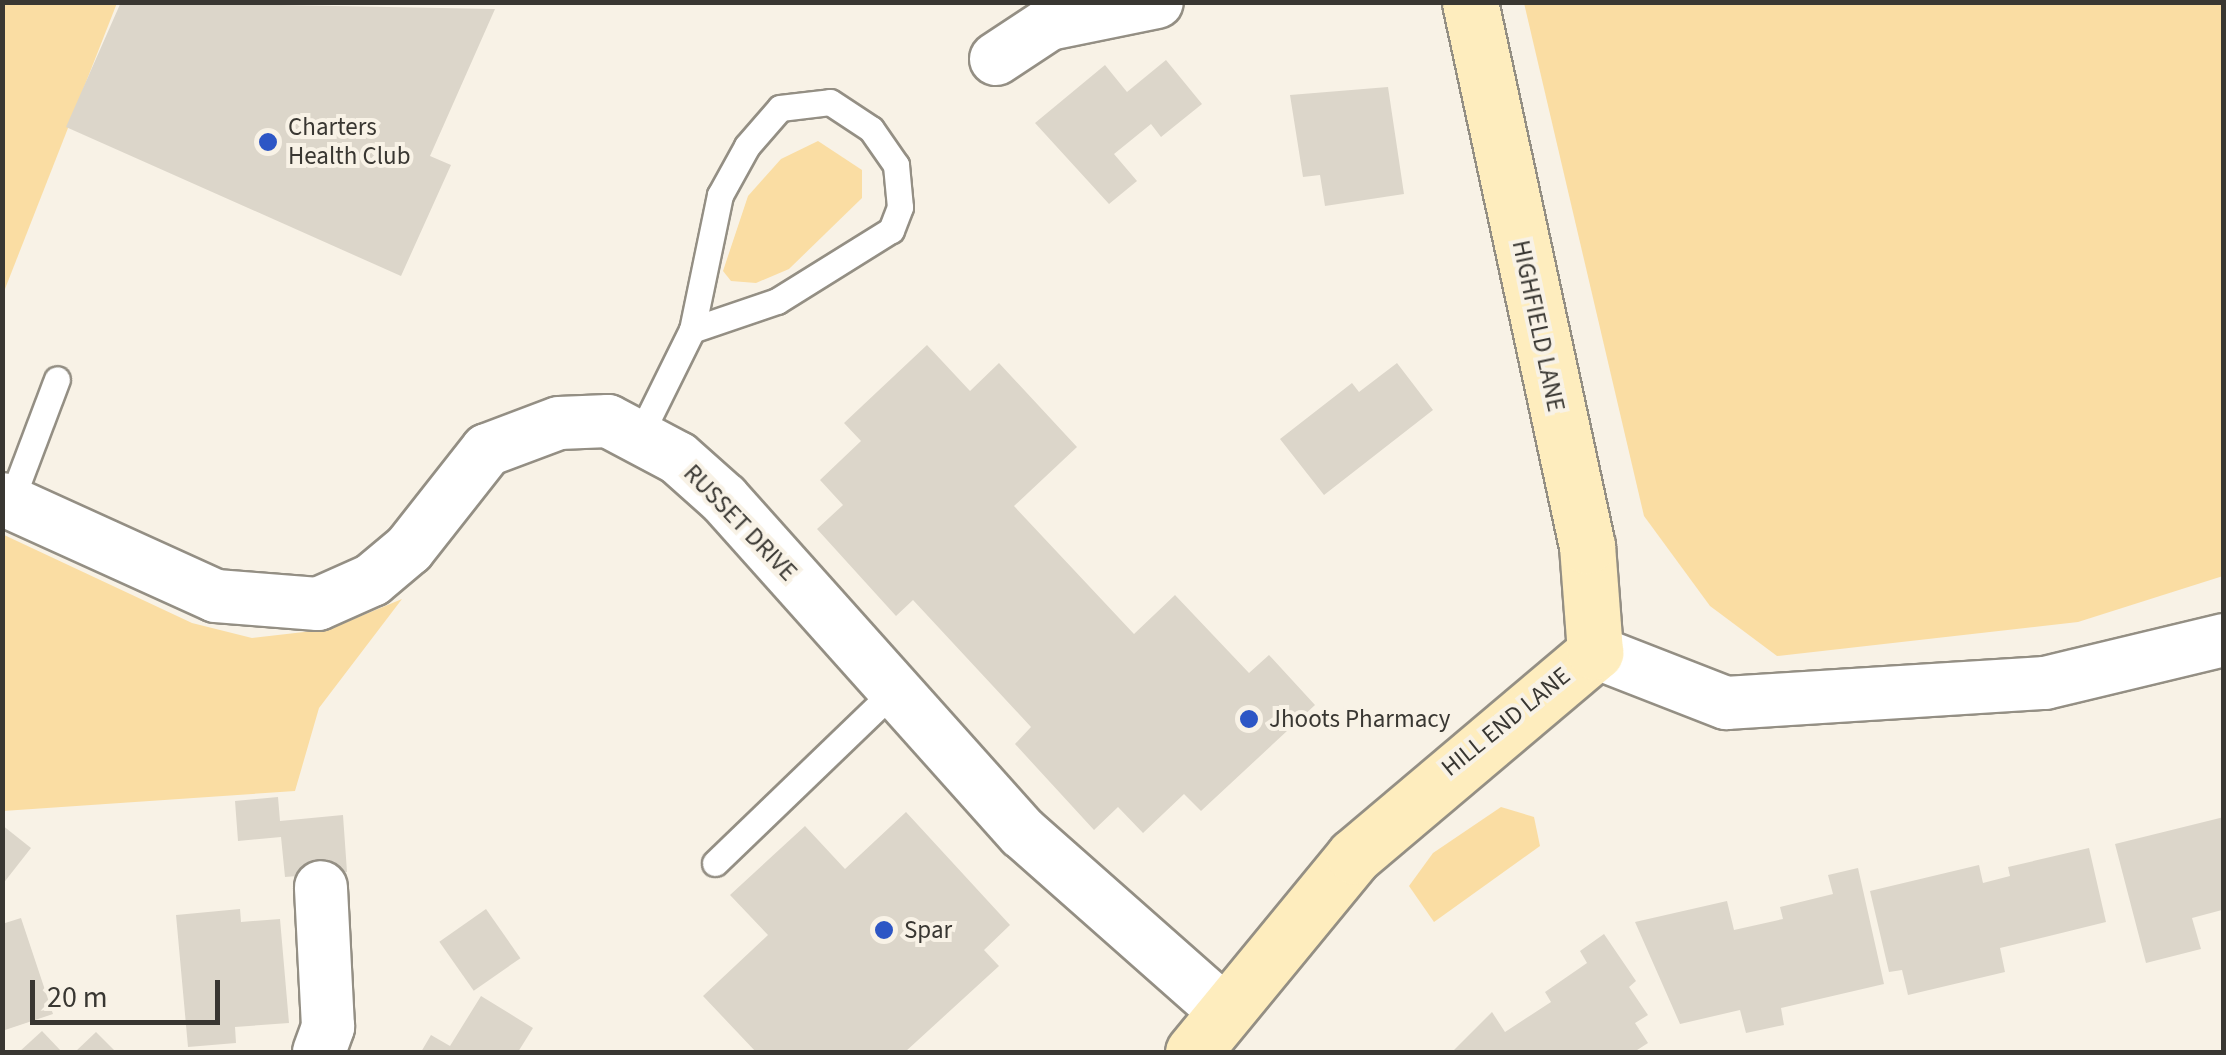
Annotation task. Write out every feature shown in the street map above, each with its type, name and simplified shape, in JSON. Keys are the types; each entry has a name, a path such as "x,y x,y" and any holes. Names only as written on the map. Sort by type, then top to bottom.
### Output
{"street":[{"path":"996,59 1048,24 1157,2"},
{"name":"HIGHFIELD LANE","path":"1470,2 1586,546 1595,652"},
{"name":"RUSSET DRIVE","path":"7,500 216,596 318,604 372,580 410,549 457,480 516,434 608,421 640,435 724,500 894,691 1101,909 1208,1032"},
{"name":"HILL END LANE","path":"1208,1032 1404,806 1595,652 1726,703 2044,683 2224,640"},
{"path":"318,1052 328,1027 321,887"}],"lane":[{"path":"640,435 692,330 720,196 780,108 830,102 870,129 896,165 900,207 891,230 777,301 692,330"},
{"path":"7,500 57,379"},
{"path":"715,862 894,691"}],"shaded area":[{"path":"2,3 117,3 3,294 2,294"},
{"path":"1524,3 2223,3 2223,576 2078,622 1777,656 1710,606 1644,516"},
{"path":"818,141 862,170 862,198 789,269 756,283 731,281 723,271 748,196 781,159"},
{"path":"2,534 192,623 252,638 330,629 402,599 319,708 295,791 3,811"},
{"path":"1501,807 1534,817 1540,846 1434,922 1409,886 1433,853"}],"building":[{"name":"Charters Health Club","path":"121,2 495,9 430,156 451,165 401,276 66,127"},
{"path":"1166,60 1202,104 1161,137 1151,124 1114,154 1137,181 1109,204 1035,123 1105,65 1127,92"},
{"path":"1388,87 1404,194 1325,206 1320,175 1303,177 1290,95"},
{"path":"927,345 970,391 999,363 1077,447 1014,506 1134,634 1175,595 1249,673 1269,655 1315,705 1201,811 1184,794 1143,833 1118,807 1094,830 1015,744 1031,727 913,600 896,616 817,529 843,505 820,480 861,441 844,423"},
{"path":"1397,363 1433,410 1324,495 1280,439 1352,383 1359,392"},
{"path":"278,797 280,821 343,815 347,872 285,877 281,837 238,841 235,801"},
{"name":"Spar","path":"906,812 1010,925 984,950 999,966 905,1052 756,1052 703,996 768,935 730,895 805,826 845,869"},
{"path":"2224,817 2222,910 2192,918 2201,949 2146,963 2115,844"},
{"path":"2,825 31,848 2,885"},
{"path":"2089,848 2106,922 2000,948 2005,972 1908,995 1902,970 1889,972 1870,891 1979,865 1983,883 2010,876 2008,867"},
{"path":"1858,868 1884,984 1781,1008 1784,1025 1746,1033 1740,1010 1680,1024 1635,922 1727,901 1734,930 1783,919 1780,907 1833,894 1828,875"},
{"path":"240,909 241,922 280,919 289,1023 235,1027 236,1043 188,1047 176,915"},
{"path":"486,909 520,958 474,991 439,942"},
{"path":"21,918 53,1014 2,1031 2,924"},
{"path":"1604,934 1636,981 1629,987 1648,1015 1635,1023 1648,1043 1634,1052 1452,1052 1492,1012 1505,1032 1551,1002 1545,992 1587,963 1580,951"},
{"path":"481,996 533,1028 518,1052 421,1052 431,1035 450,1046"},
{"path":"42,1031 62,1052 19,1052"},
{"path":"96,1032 116,1052 75,1052"}],"place":[{"name":"Charters Health Club","path":"268,142"},
{"name":"Jhoots Pharmacy","path":"1249,719"},
{"name":"Spar","path":"884,930"}]}
